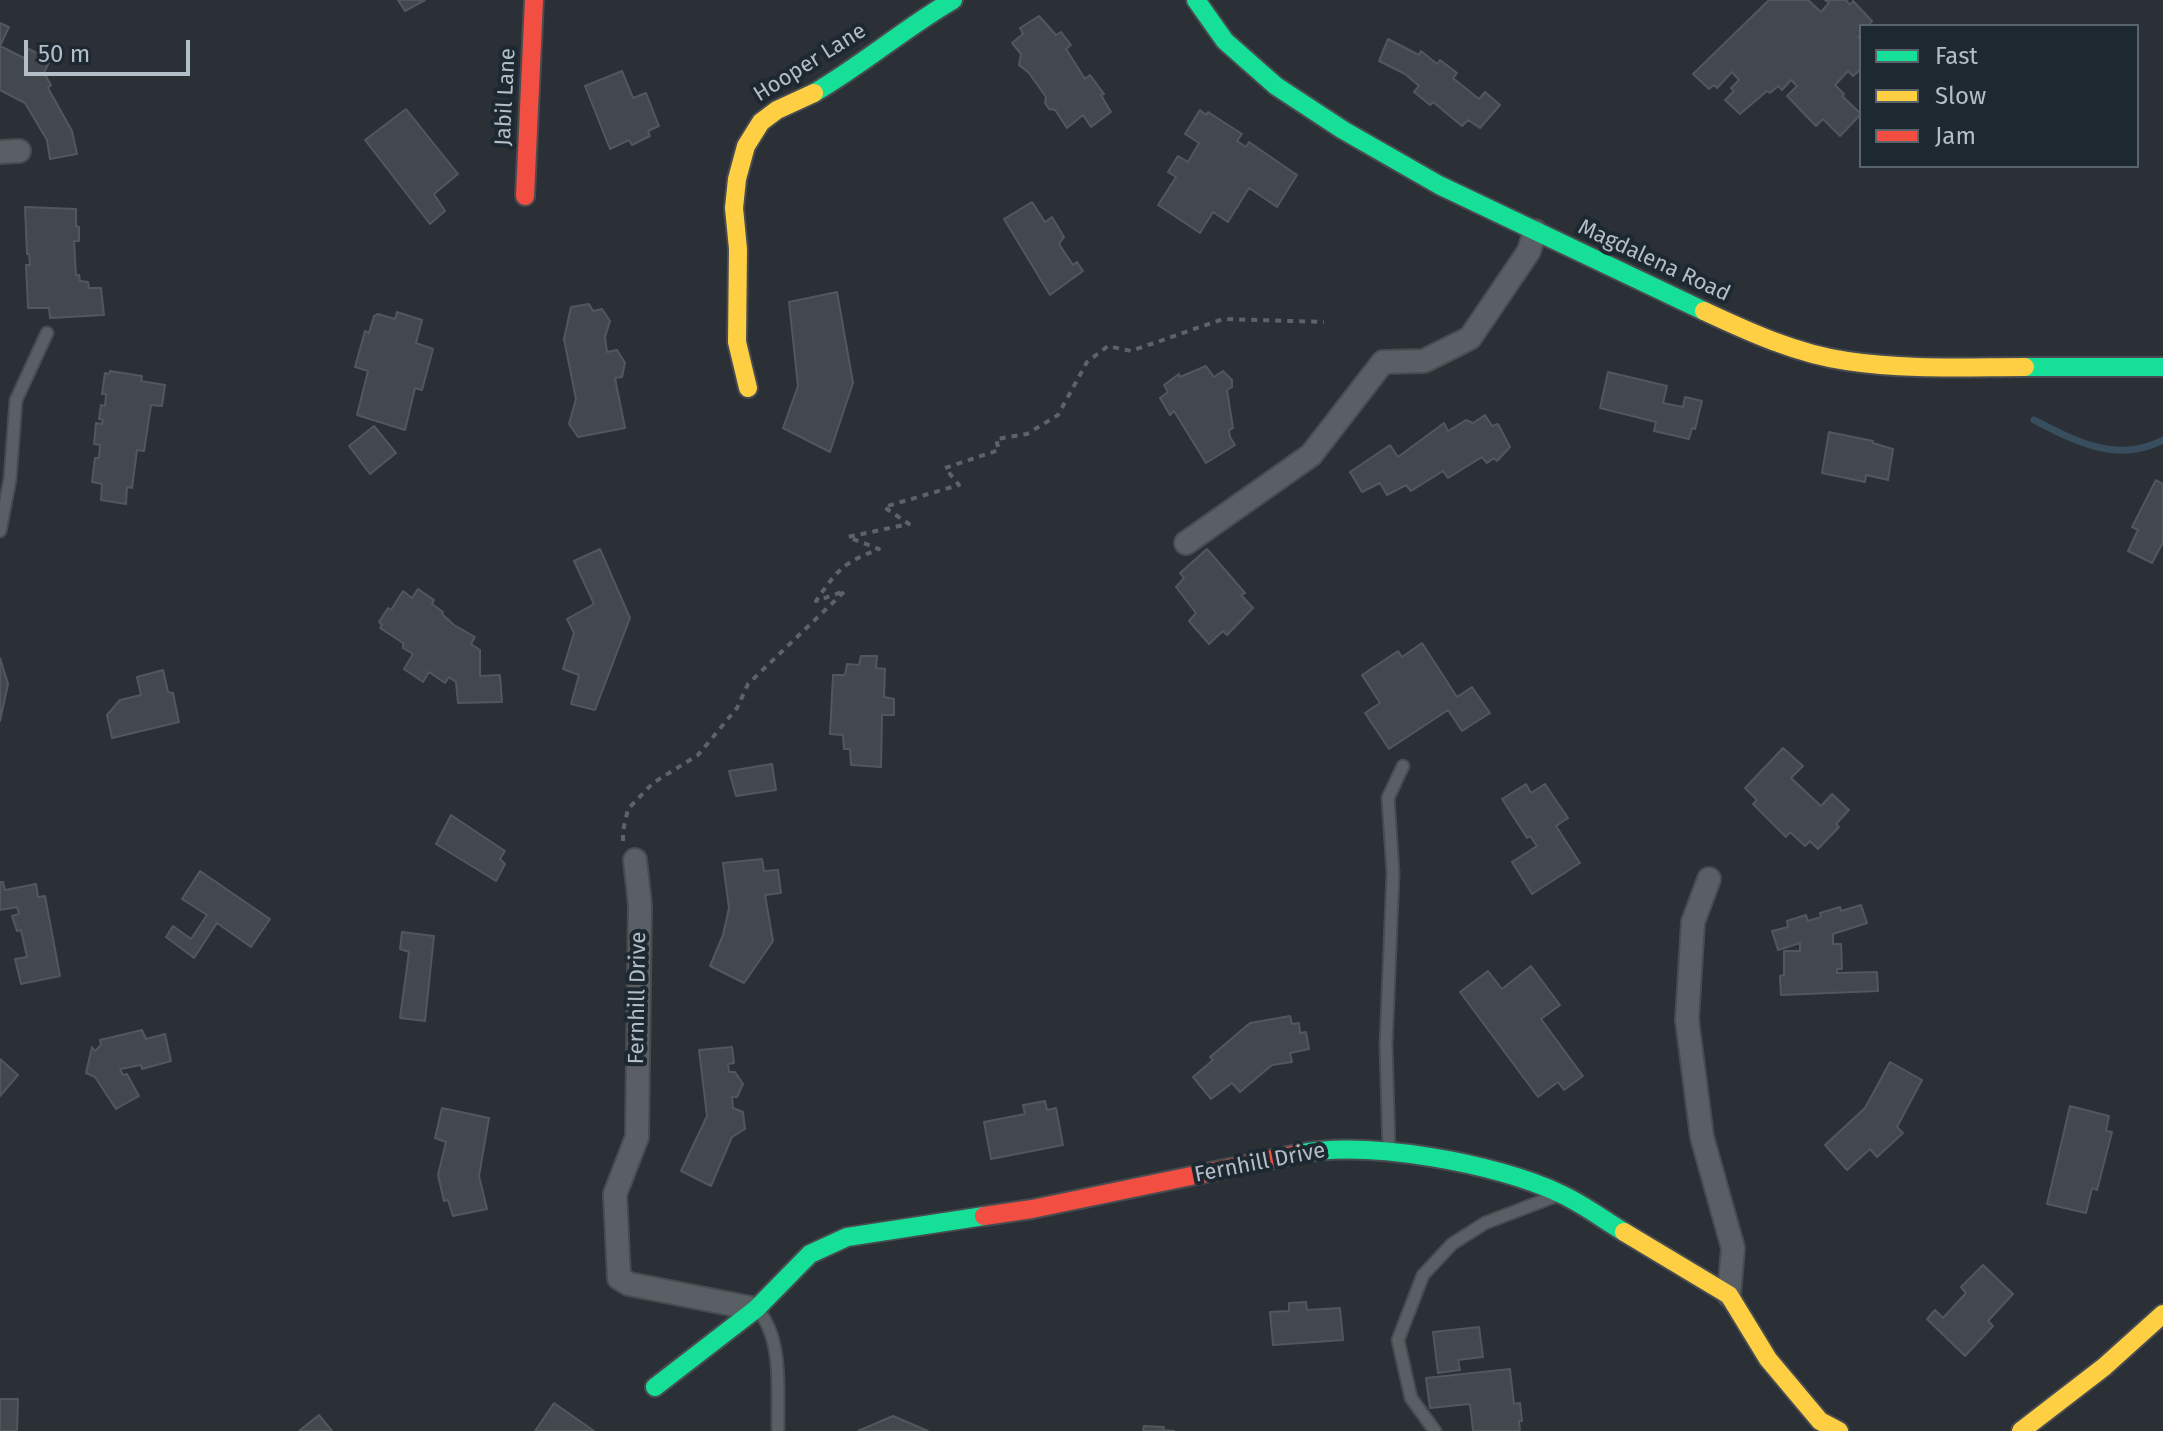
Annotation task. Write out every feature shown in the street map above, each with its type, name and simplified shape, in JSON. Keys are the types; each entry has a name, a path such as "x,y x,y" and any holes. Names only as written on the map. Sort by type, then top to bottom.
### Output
{"street":[{"name":"Jabil Lane","path":"525,196 534,0"},
{"name":"Hooper Lane","path":"748,388 737,342 738,249 734,208 737,179 746,146 761,122 777,110 843,76 912,24 953,0"},
{"name":"Magdalena Road","path":"1196,0 1225,41 1276,86 1343,130 1439,185 1759,337 1846,361 1931,367 2163,367"},
{"path":"1186,543 1311,455 1383,362 1424,361 1470,338 1529,251 1535,231"},
{"name":"Fernhill Drive","path":"635,860 640,905 637,1137 615,1194 619,1278 629,1284 756,1309"},
{"path":"1709,879 1693,922 1687,1020 1702,1137 1733,1248 1729,1295"},
{"name":"Fernhill Drive","path":"655,1387 756,1309 810,1254 847,1237 1032,1209 1322,1149 1389,1151 1488,1169 1561,1194 1729,1295 1768,1359 1820,1421 1840,1431"},
{"path":"2021,1431 2104,1367 2163,1314"}],"lane":[{"path":"0,531 10,479 16,400 47,333"},
{"path":"1389,1151 1386,1045 1393,873 1388,798 1403,766"},
{"path":"1435,1431 1411,1398 1398,1340 1423,1275 1452,1244 1485,1223 1561,1194"},
{"path":"756,1309 765,1318 771,1332 778,1431"}],"path":[{"path":"635,860 624,848 623,831 628,809 653,783 698,755 737,708 748,684 845,591 816,601 837,570 851,560 879,549 848,537 909,524 884,507 959,485 945,468 999,450 996,439 1027,434 1058,415 1087,362 1108,346 1131,351 1223,319 1324,322"}],"building":[{"path":"398,0 425,0 405,11"},
{"path":"1769,0 1808,0 1821,12 1829,3 1825,0 1846,0 1850,5 1853,1 1872,21 1859,24 1859,71 1853,76 1848,71 1835,85 1859,112 1859,116 1840,136 1823,119 1816,126 1787,96 1797,86 1791,80 1782,90 1778,86 1770,93 1767,91 1740,114 1725,100 1739,80 1732,72 1717,88 1714,85 1709,89 1693,74"},
{"path":"1039,16 1056,35 1061,32 1071,45 1066,49 1085,79 1090,75 1104,94 1101,95 1111,112 1091,127 1083,115 1067,128 1055,110 1049,109 1045,103 1046,97 1029,73 1019,65 1021,54 1012,43 1023,34 1020,28"},
{"path":"0,23 9,27 0,46"},
{"path":"1388,39 1419,55 1421,51 1437,64 1440,60 1457,73 1453,78 1479,99 1485,92 1500,105 1480,128 1468,120 1462,126 1433,102 1430,105 1414,92 1419,86 1405,74 1379,61"},
{"path":"0,46 24,58 29,49 50,60 44,73 51,85 48,88 72,131 77,154 50,159 47,140 25,103 0,90"},
{"path":"622,71 633,98 646,93 659,126 648,131 650,136 632,145 629,140 610,149 585,86"},
{"path":"406,109 458,174 434,194 445,211 430,224 365,140"},
{"path":"1200,110 1242,134 1237,141 1246,147 1249,142 1297,175 1277,207 1249,188 1228,222 1213,212 1200,233 1158,205 1176,177 1168,172 1178,156 1188,162 1199,143 1185,134"},
{"path":"1032,202 1045,222 1052,217 1064,237 1059,244 1073,265 1077,262 1083,271 1050,295 1004,219"},
{"path":"25,207 76,209 79,241 74,241 76,275 79,275 80,281 88,282 89,288 101,288 104,315 50,318 49,308 28,308 26,265 30,265"},
{"path":"837,292 853,383 830,452 783,428 798,386 789,302"},
{"path":"589,304 593,311 602,309 610,321 605,337 607,352 617,350 625,363 622,377 615,378 625,428 578,437 569,424 576,399 564,339 571,307"},
{"path":"397,312 422,320 416,343 433,349 422,390 415,388 405,430 357,415 368,371 355,367 365,331 369,333 374,316 378,314 395,319"},
{"path":"1206,366 1214,377 1223,371 1232,380 1232,387 1227,390 1233,428 1229,430 1230,437 1235,445 1206,463 1174,411 1170,415 1160,398 1168,392 1164,385 1179,374 1180,377"},
{"path":"110,371 142,376 141,381 165,385 162,406 151,405 144,451 137,450 132,488 127,487 126,504 101,500 102,484 92,482 100,445 94,444 96,423 102,424 103,420 99,419 101,405 105,406 106,394 102,394 105,373 109,374"},
{"path":"1608,372 1667,386 1663,403 1683,407 1685,397 1702,401 1695,429 1692,428 1689,439 1654,431 1656,422 1600,408"},
{"path":"1485,415 1492,426 1498,424 1510,447 1497,461 1494,458 1487,463 1482,457 1448,478 1443,471 1411,491 1406,485 1387,495 1380,483 1362,492 1350,472 1390,445 1398,457 1444,423 1448,431 1466,420 1473,423"},
{"path":"374,426 396,453 370,474 349,446"},
{"path":"1829,432 1873,441 1893,449 1888,480 1866,475 1865,482 1822,473"},
{"path":"2156,480 2163,484 2163,542 2152,563 2128,551 2138,530 2132,527"},
{"path":"600,549 630,618 595,710 571,704 579,675 563,669 574,633 567,619 594,604 574,561"},
{"path":"1207,549 1245,593 1241,595 1253,608 1227,635 1223,631 1209,644 1189,621 1196,613 1176,587 1184,578 1180,573"},
{"path":"418,589 434,600 432,604 454,625 475,637 471,644 480,650 480,676 500,675 502,702 458,703 456,682 449,677 445,683 429,672 423,682 404,669 413,654 403,648 403,643 380,628 382,625 379,622 403,591 412,598"},
{"path":"1422,643 1457,697 1472,687 1490,713 1462,731 1448,710 1389,749 1365,713 1380,703 1362,675 1398,651 1402,657"},
{"path":"861,656 877,656 876,668 885,669 884,697 894,699 894,715 882,715 881,767 851,765 850,749 844,749 843,735 830,734 833,675 845,675 847,664 859,665"},
{"path":"0,658 8,684 0,721"},
{"path":"163,670 168,692 173,693 179,722 112,738 107,715 120,700 141,695 137,677"},
{"path":"1783,748 1803,766 1791,778 1821,806 1832,794 1849,810 1836,824 1839,827 1818,849 1810,841 1805,846 1790,832 1786,837 1753,804 1757,800 1745,788"},
{"path":"772,764 776,790 736,796 729,771"},
{"path":"1526,784 1531,793 1545,784 1568,818 1556,826 1580,863 1532,894 1512,862 1537,846 1530,836 1527,838 1502,799"},
{"path":"451,815 505,851 500,859 505,864 496,881 436,844"},
{"path":"762,859 764,871 778,870 781,893 765,895 773,941 744,983 710,966 723,935 729,908 723,863"},
{"path":"200,871 270,919 251,947 217,923 194,958 166,937 173,926 191,939 207,915 182,899"},
{"path":"0,882 3,882 5,890 36,884 38,897 45,896 60,976 21,984 15,959 27,957 21,930 17,931 12,916 19,914 17,907 0,910"},
{"path":"1861,905 1867,923 1833,934 1833,944 1841,944 1842,969 1837,969 1837,973 1877,972 1878,991 1781,995 1784,951 1800,951 1800,943 1778,950 1772,931 1788,927 1787,921 1806,915 1808,921 1821,917 1820,913"},
{"path":"402,932 434,936 425,1021 400,1018 409,952 400,949"},
{"path":"1531,966 1560,1005 1541,1019 1583,1076 1564,1090 1558,1082 1538,1097 1460,992 1488,971 1502,989"},
{"path":"1290,1016 1292,1024 1299,1023 1300,1033 1306,1032 1309,1049 1290,1053 1292,1062 1272,1065 1240,1092 1232,1083 1211,1099 1193,1077 1213,1060 1210,1057 1250,1023"},
{"path":"142,1030 146,1039 165,1034 171,1061 142,1069 141,1065 120,1069 123,1075 127,1074 139,1096 116,1109 95,1077 86,1073 92,1047 95,1051 101,1045 100,1040"},
{"path":"732,1047 734,1063 728,1064 729,1072 735,1072 743,1084 737,1097 732,1097 733,1108 743,1112 745,1129 732,1137 711,1186 681,1171 707,1116 699,1050"},
{"path":"0,1059 18,1075 0,1096"},
{"path":"1890,1062 1922,1080 1897,1127 1903,1133 1877,1157 1870,1149 1847,1170 1825,1145 1865,1108"},
{"path":"1045,1101 1047,1110 1056,1108 1063,1145 991,1159 984,1122 1025,1114 1023,1105"},
{"path":"2070,1106 2109,1116 2106,1131 2112,1132 2097,1190 2092,1188 2086,1213 2047,1204"},
{"path":"442,1108 489,1118 479,1176 487,1209 453,1216 448,1200 444,1201 438,1175 446,1142 435,1138"},
{"path":"1983,1265 2013,1294 1988,1321 1993,1326 1965,1356 1927,1319 1935,1310 1943,1318 1966,1293 1961,1287"},
{"path":"1306,1302 1307,1310 1340,1308 1343,1340 1273,1345 1270,1312 1289,1311 1289,1303"},
{"path":"1479,1327 1483,1357 1458,1360 1460,1370 1438,1373 1433,1332"},
{"path":"1510,1369 1514,1404 1520,1403 1520,1431 1473,1431 1470,1404 1430,1408 1426,1378"},
{"path":"0,1399 18,1399 17,1431 0,1431"},
{"path":"554,1403 594,1431 535,1431"},
{"path":"319,1415 332,1431 299,1431"},
{"path":"893,1416 928,1431 858,1431"},
{"path":"1144,1426 1164,1427 1163,1430 1174,1431 1143,1431"}],"waterway":[{"path":"2034,420 2081,442 2113,450 2146,447 2163,440"}],"traffic: fast":[{"path":"814,93 953,0"},
{"path":"1196,0 1225,41 1276,86 1343,130 1439,185 1704,311"},
{"path":"2025,367 2163,367"},
{"path":"1297,1154 1326,1150 1395,1152 1468,1164 1561,1194 1624,1232"},
{"path":"655,1387 756,1309 810,1254 847,1237 984,1216"}],"traffic: slow":[{"path":"748,388 737,342 738,249 734,208 737,179 746,146 761,122 777,110 814,93"},
{"path":"1704,311 1792,348 1828,358 1914,367 2025,367"},
{"path":"1624,1232 1729,1295 1768,1359 1820,1421 1839,1431"},
{"path":"2021,1431 2104,1367 2163,1314"}],"traffic: jam":[{"path":"525,196 534,0"},
{"path":"984,1216 1032,1209 1297,1154"}]}
